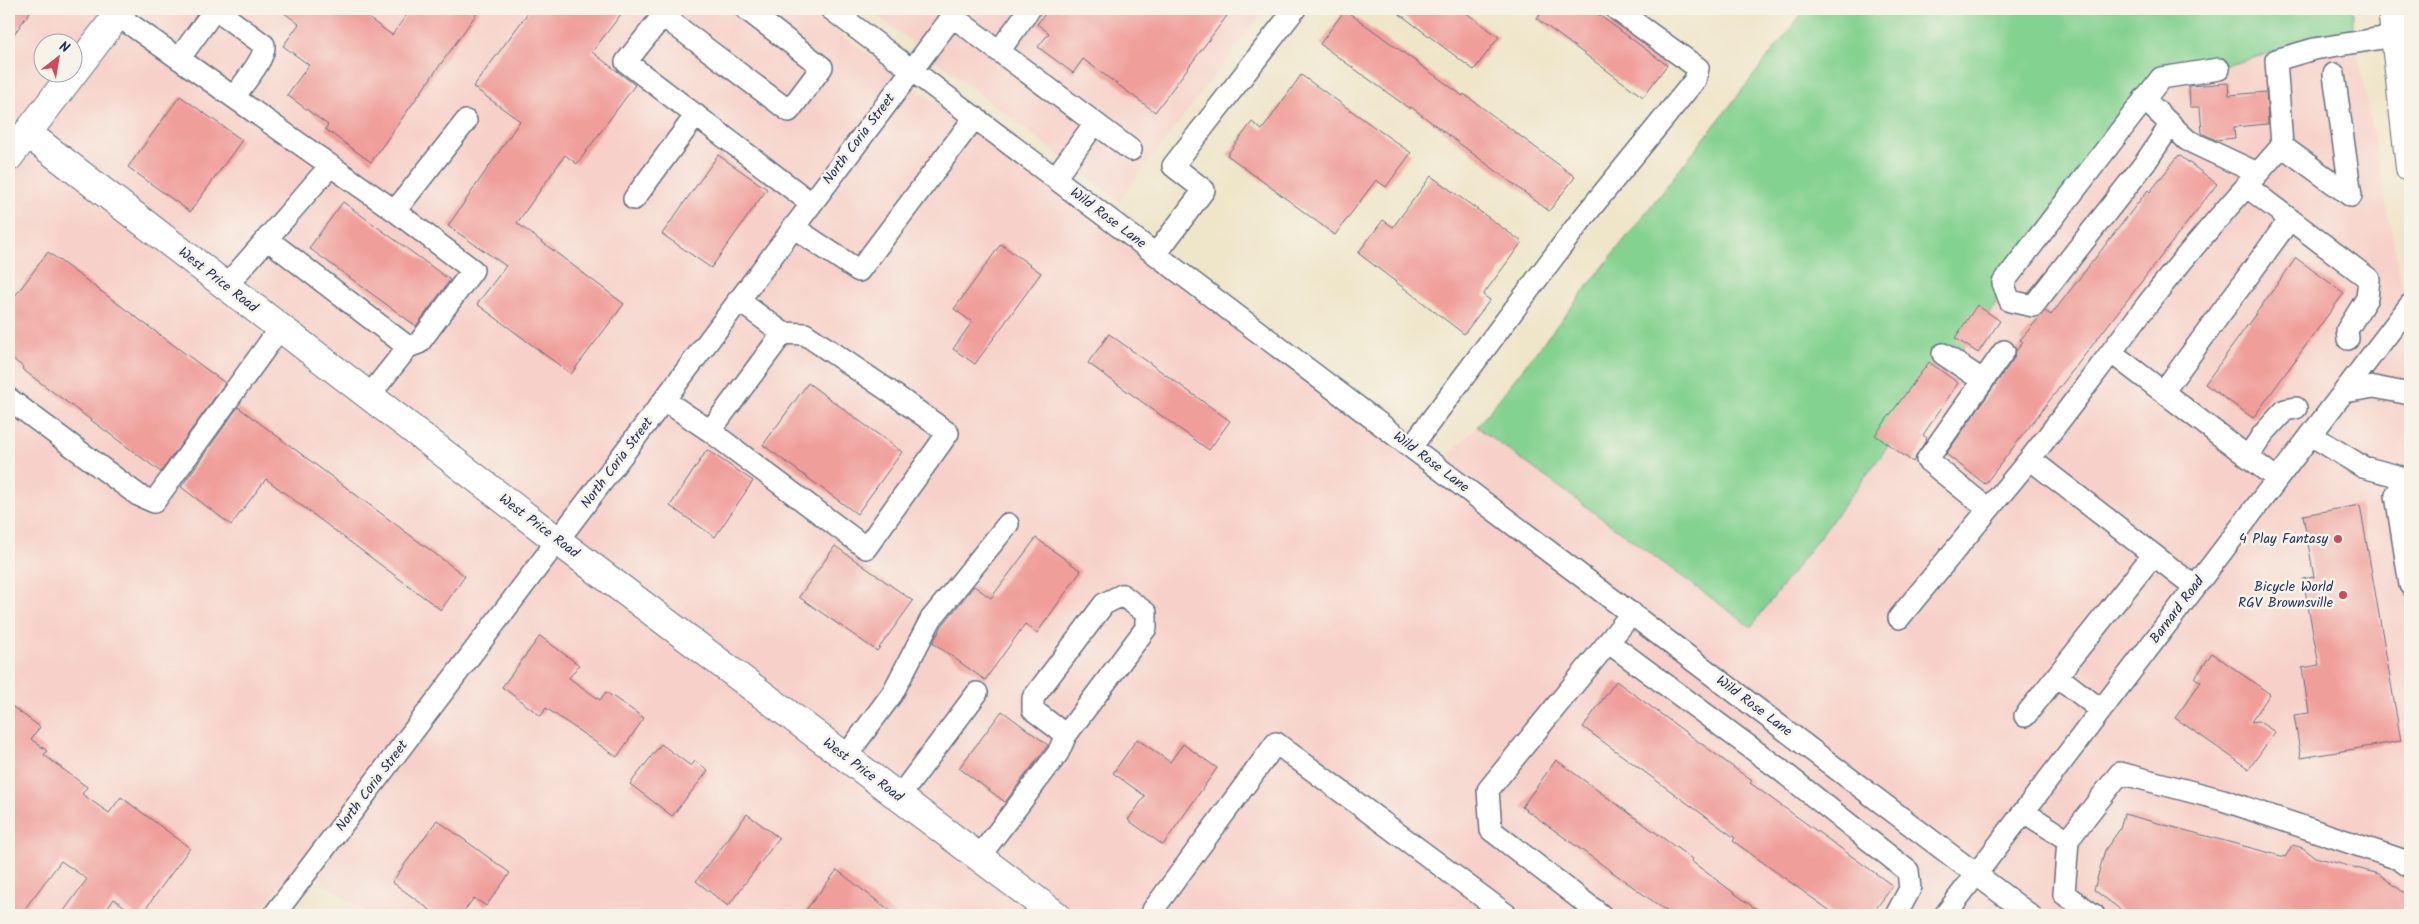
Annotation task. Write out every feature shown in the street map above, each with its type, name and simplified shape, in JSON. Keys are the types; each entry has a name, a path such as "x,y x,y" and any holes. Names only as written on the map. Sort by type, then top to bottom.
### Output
{"main road":[{"path":"2392,9 2410,168"},
{"path":"16,142 120,12"},
{"name":"West Price Road","path":"16,142 226,286 558,541 1056,915"}],"street":[{"path":"179,58 215,9 264,44 265,49 261,58 234,97"},
{"path":"746,9 822,67 788,111 665,12 626,62 811,203"},
{"name":"Wild Rose Lane","path":"832,9 2030,915"},
{"path":"1156,254 1204,190 1173,166 1295,9"},
{"path":"1411,447 1576,227 1695,80 1698,68 1616,9"},
{"path":"999,51 1029,10"},
{"path":"120,12 179,58 395,211 473,270 419,343 408,347 370,396"},
{"path":"955,12 999,51 1131,150"},
{"name":"North Coria Street","path":"274,915 558,541 955,12"},
{"path":"1899,618 2030,459 2112,353 2140,313 2282,146 2276,60 2314,49 2395,36"},
{"path":"2171,124 2144,163 2033,306 2010,301 2003,283 2161,78 2219,69"},
{"path":"2282,146 2351,196 2334,74"},
{"path":"2144,99 2186,140 2252,180 2290,219 2369,279 2367,298 2346,330 2348,339"},
{"path":"634,199 696,115"},
{"path":"793,227 859,271 974,117"},
{"path":"395,211 466,121"},
{"path":"1055,178 1094,123"},
{"path":"226,286 330,166"},
{"path":"2163,392 2290,219"},
{"path":"266,239 408,347"},
{"path":"664,400 710,431 866,548 948,433 804,334 783,332 738,300"},
{"name":"Barnard Road","path":"1945,915 2410,304"},
{"path":"9,399 138,495 154,502 280,328"},
{"path":"710,431 783,332"},
{"path":"1988,509 1926,460 2004,351"},
{"path":"2112,353 2277,479"},
{"path":"1944,354 1982,380"},
{"path":"2344,392 2374,387 2410,394"},
{"path":"2248,457 2263,434 2285,410 2296,408"},
{"path":"2311,435 2363,466 2408,478 2396,495 2410,585"},
{"path":"2030,459 2195,587"},
{"path":"846,756 904,673 931,620 1008,524"},
{"path":"2025,716 2154,555"},
{"path":"979,857 1058,753 1066,735 1146,628 1146,613 1122,595 1104,604 1033,698 1033,710 1066,735"},
{"path":"1601,915 1491,830 1488,790 1632,614"},
{"path":"1608,642 1778,768 1908,871 1910,889 1896,915"},
{"path":"2057,676 2101,710"},
{"path":"899,797 977,693"},
{"path":"1778,768 1798,739"},
{"path":"1154,914 1276,743 1507,915"},
{"path":"2094,915 2064,894 2068,840 2120,773 2223,800 2398,859 2410,867"},
{"path":"2024,812 2068,840"}],"shaded area":[{"path":"9,9 805,9 928,97 1429,474 1477,427 1751,627 2164,83 2353,30 2410,328 2410,915 369,915 297,863 258,915 9,915"},
{"path":"869,9 1265,9 1119,201"}],"green space":[{"path":"1806,9 2353,9 2353,30 2164,83 1751,627 1477,427"}],"building":[{"path":"9,9 32,9 9,41"},
{"path":"279,9 356,9 392,35 411,9 480,9 371,162 325,129 328,125 287,95 309,65 283,46 299,24"},
{"path":"531,9 625,9 592,52 635,85 577,164 565,155 517,223 624,304 571,374 477,304 506,266 448,226 520,121 473,87"},
{"path":"1049,9 1232,9 1155,112 1083,59 1073,73 1038,47 1049,33 1037,24"},
{"path":"1393,9 1461,9 1499,37 1474,70"},
{"path":"1544,9 1591,9 1667,65 1643,97 1537,19"},
{"path":"1345,10 1463,96 1464,94 1575,177 1549,211 1411,107 1410,109 1320,44"},
{"path":"1301,75 1411,153 1386,187 1376,180 1335,235 1227,155 1252,122 1262,130"},
{"path":"2228,83 2229,95 2266,92 2268,124 2234,127 2235,138 2216,140 2202,133 2200,107 2190,107 2189,86"},
{"path":"180,96 242,140 190,212 128,167"},
{"path":"718,155 767,189 711,268 662,234"},
{"path":"2179,155 2217,184 1985,484 1946,454 2014,358 2016,351 2023,342 2020,340 2045,311 2051,315 2148,190 2150,192"},
{"path":"1431,176 1522,242 1483,295 1490,300 1464,334 1358,253 1383,220 1393,227"},
{"path":"343,202 450,280 416,326 309,248"},
{"path":"1001,244 1041,273 975,364 953,349 972,322 954,309"},
{"path":"48,252 225,383 161,472 22,369 23,367 9,356 9,304"},
{"path":"2296,258 2344,293 2253,418 2205,384"},
{"path":"1977,305 2000,321 1978,353 1955,338"},
{"path":"1109,334 1230,421 1209,450 1088,363"},
{"path":"1929,362 1958,383 1923,435 1927,438 1913,462 1875,435"},
{"path":"808,383 902,452 857,514 763,445"},
{"path":"238,407 465,576 441,610 266,479 231,525 181,487"},
{"path":"707,450 753,481 715,537 670,506"},
{"path":"2360,505 2401,741 2301,758 2294,715 2309,713 2302,668 2319,665 2303,579 2314,577 2303,515"},
{"path":"1036,538 1081,571 1037,633 1025,624 985,680 933,643 942,626 974,586 991,598"},
{"path":"835,546 913,601 877,651 799,597"},
{"path":"540,636 579,665 569,678 600,700 606,692 644,718 617,757 546,708 541,716 502,687"},
{"path":"2212,653 2270,694 2251,722 2258,721 2275,732 2249,769 2175,718 2201,682 2195,678"},
{"path":"1616,681 1752,781 1750,783 1893,886 1871,915 1836,915 1733,841 1735,838 1583,727"},
{"path":"9,704 40,727 31,739 47,751 44,755 87,787 82,794 109,813 121,797 190,848 141,915 136,915 114,899 103,915 61,915 87,879 61,861 20,915 9,915"},
{"path":"1002,711 1048,745 1005,802 959,768"},
{"path":"1137,739 1170,762 1183,744 1217,768 1163,845 1128,820 1145,796 1113,773"},
{"path":"661,744 691,766 695,761 708,771 672,816 630,784"},
{"path":"1556,760 1692,859 1691,861 1764,915 1672,915 1522,807"},
{"path":"747,814 779,838 728,906 696,881"},
{"path":"2124,814 2285,857 2293,845 2303,848 2315,857 2379,874 2410,897 2410,915 2128,915 2094,890 2105,850 2120,829"},
{"path":"437,820 510,873 486,906 474,898 461,915 437,915 392,882"},
{"path":"837,870 868,894 896,915 802,915"}],"place":[{"name":"4 Play Fantasy","path":"2338,539"},
{"name":"Bicycle World RGV Brownsville","path":"2343,595"}]}
